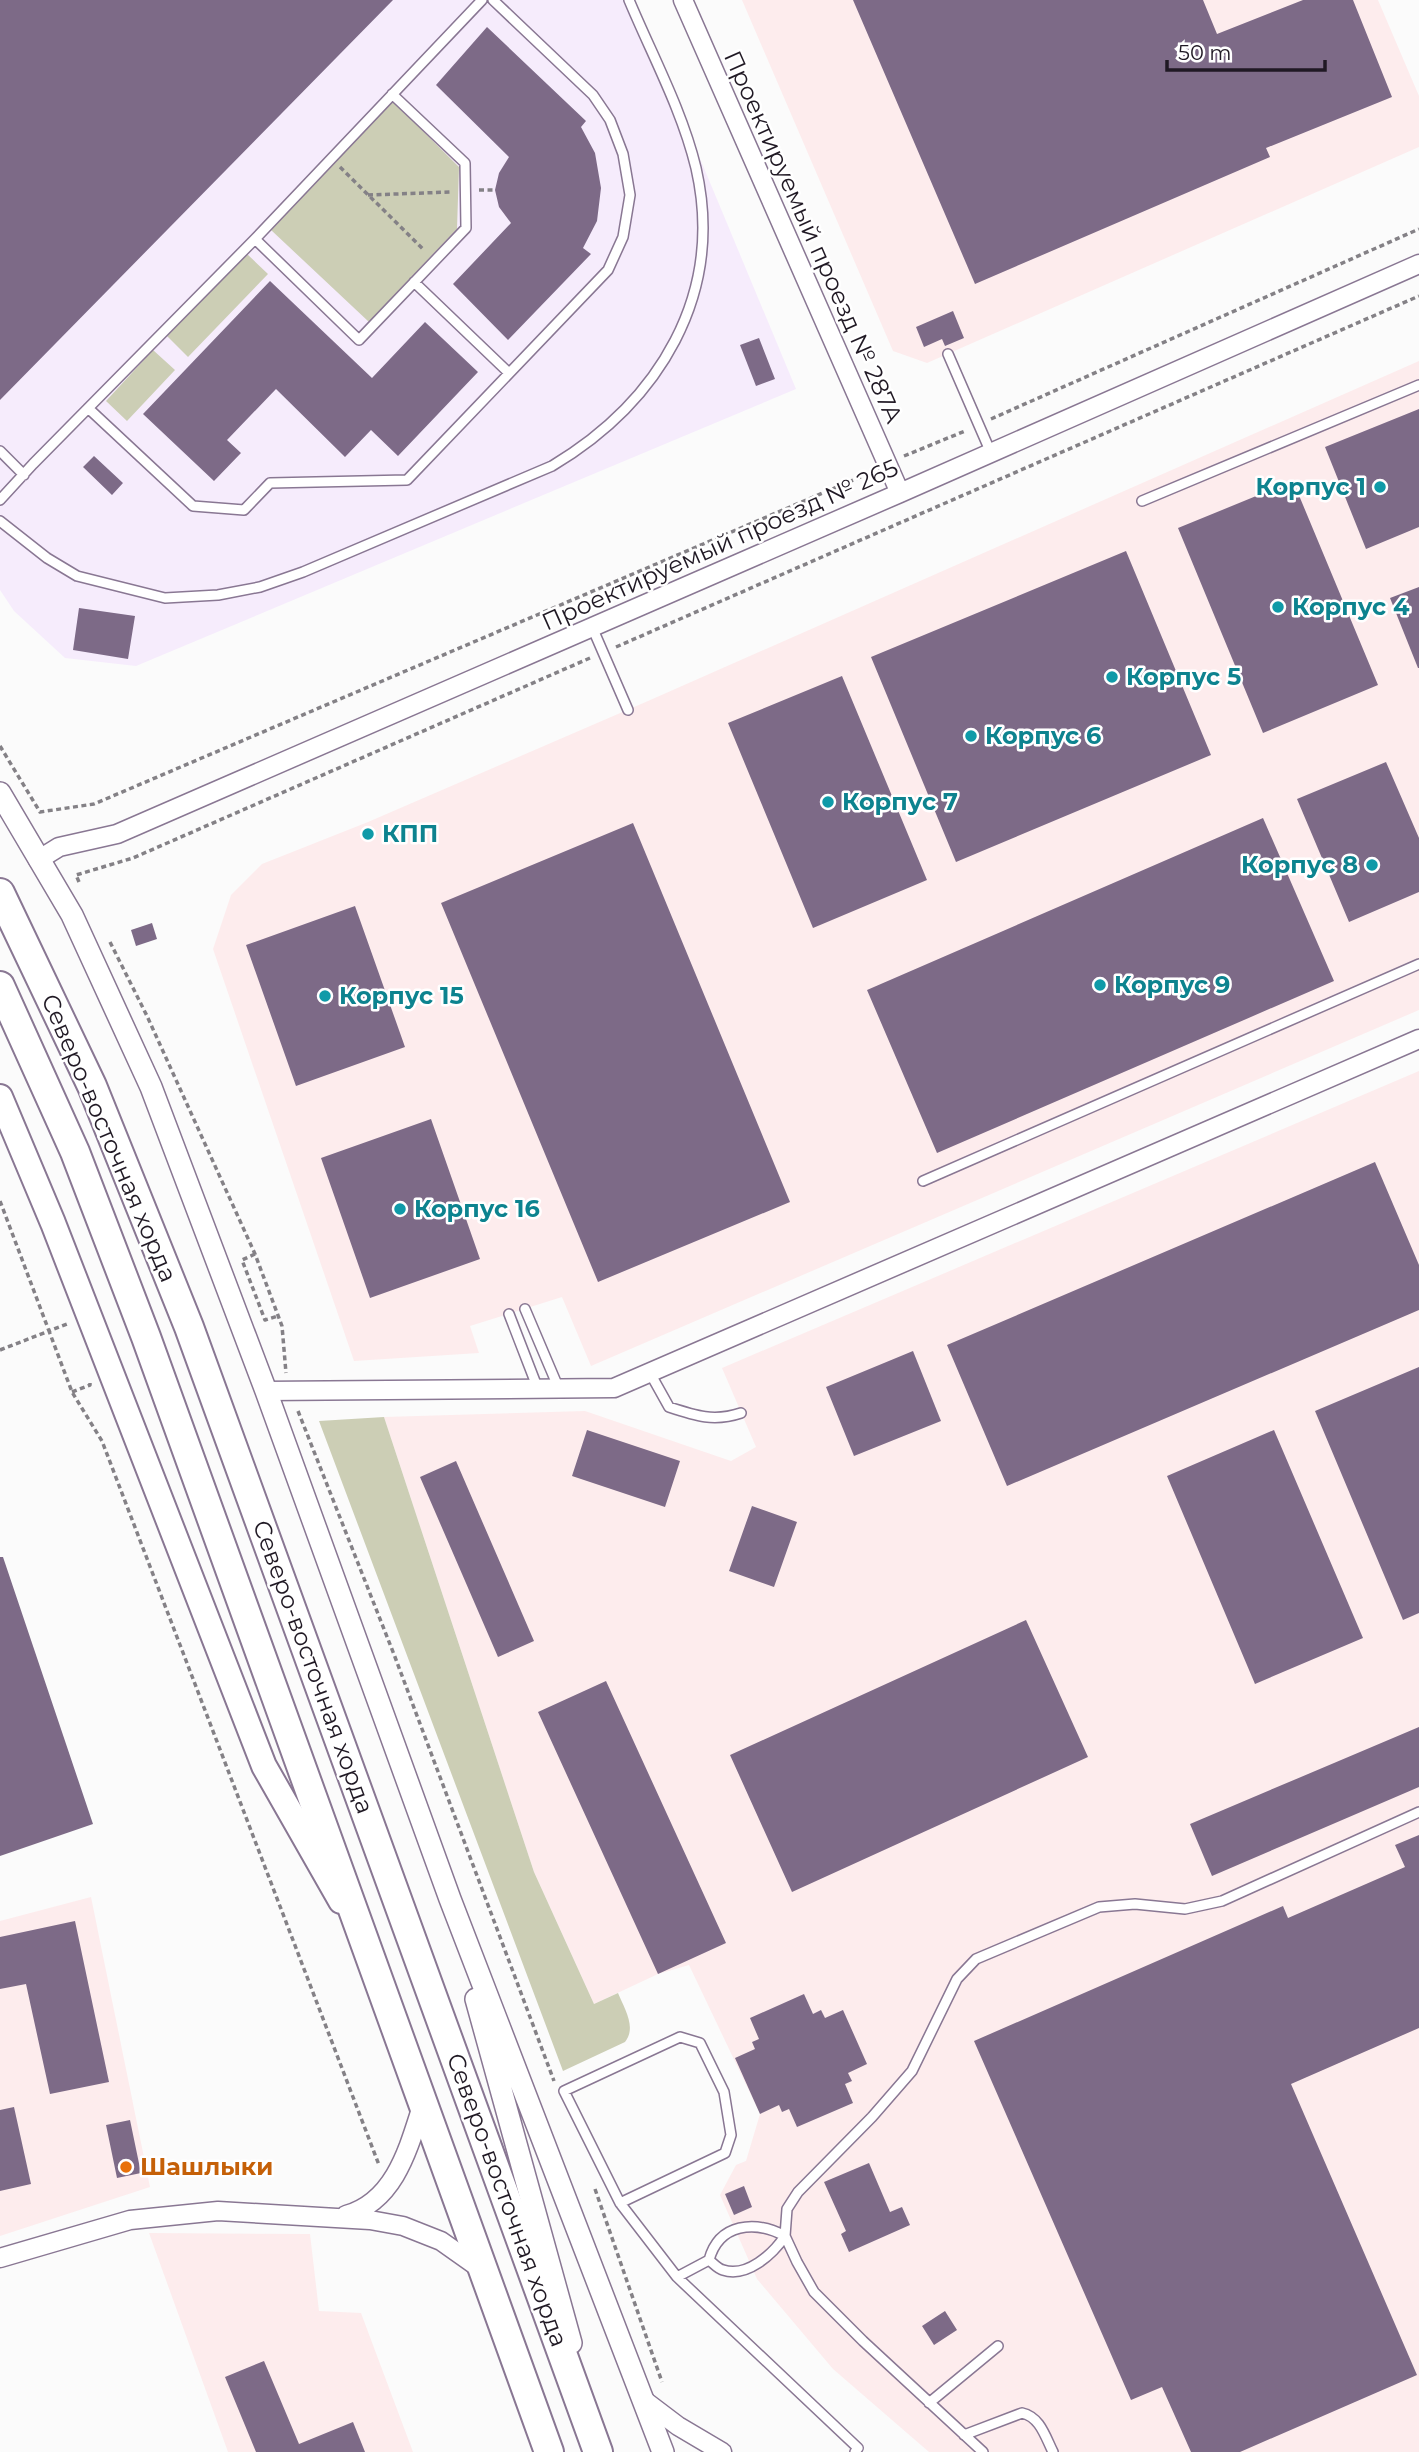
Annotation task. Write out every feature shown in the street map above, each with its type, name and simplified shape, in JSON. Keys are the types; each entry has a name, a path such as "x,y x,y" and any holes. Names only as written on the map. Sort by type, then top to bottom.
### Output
{"highway":[{"name":"Северо-восточная хорда","path":"0,893 92,1086 189,1327 599,2452"},
{"name":"Северо-восточная хорда","path":"0,986 75,1152 141,1325 548,2452"}],"main road":[{"path":"0,1097 58,1235 264,1766 362,1938"}],"street":[{"name":"Проектируемый проезд № 287А","path":"683,0 900,493"},
{"name":"Проектируемый проезд № 265","path":"38,860 60,847 117,834 1419,264"},
{"path":"0,793 72,915 151,1087 450,1899 663,2452"},
{"path":"265,1391 614,1388 1419,1039"},
{"path":"450,1899 599,2452"},
{"path":"336,2218 366,2208 388,2188 407,2151 423,2103"},
{"path":"0,2258 130,2220 218,2211 370,2220 402,2226 441,2241 484,2272"},
{"path":"518,2367 540,2452"},
{"path":"645,2401 678,2426 722,2452"}],"lane":[{"path":"0,500 255,239 482,0"},
{"path":"88,408 193,506 244,510 270,483 407,480 608,270 623,237 630,195 623,154 610,120 593,94 493,0"},
{"path":"0,521 47,558 77,576 165,598 218,595 260,587 303,572 540,471 578,450 607,428 636,399 670,353 687,318 702,257 703,219 696,168 681,123 629,0"},
{"path":"255,239 359,340 466,228 465,163 392,94"},
{"path":"414,282 509,373"},
{"path":"947,354 991,453"},
{"path":"1142,501 1419,385"},
{"path":"0,451 24,475"},
{"path":"592,627 628,710"},
{"path":"923,1181 1419,964"},
{"path":"525,1309 559,1389"},
{"path":"509,1314 538,1389"},
{"path":"650,1373 669,1407 693,1415 722,1419 741,1413"},
{"path":"984,2452 863,2342 814,2292 785,2236 787,2208 798,2192 872,2117 912,2071 957,1979 976,1958 1099,1907 1135,1904 1185,1909 1222,1902 1419,1812"},
{"path":"620,2203 725,2153 731,2135 724,2092 700,2043 680,2037 564,2091 620,2203 677,2277 858,2448 855,2452"},
{"path":"677,2277 709,2260 713,2246 722,2235 736,2229 760,2227 785,2236"},
{"path":"709,2260 722,2270 739,2271 752,2267 770,2255 785,2236"},
{"path":"929,2403 998,2346"},
{"path":"964,2435 1022,2413 1030,2414 1037,2421 1053,2452"}],"path":[{"path":"331,159 435,260"},
{"path":"368,195 466,191"},
{"path":"901,458 1419,229"},
{"path":"82,887 76,875 133,858 1419,296"},
{"path":"0,746 40,812 94,804 867,474"},
{"path":"106,934 147,1016 255,1254 282,1326 286,1375"},
{"path":"0,1200 72,1392 102,1441 379,2166"},
{"path":"255,1254 242,1259 265,1320 278,1316"},
{"path":"0,1350 67,1324"},
{"path":"72,1392 90,1385 88,1379"},
{"path":"298,1411 395,1657 555,2083"},
{"path":"593,2186 662,2382"}],"shaded area":[{"path":"0,0 634,0 796,389 136,666 65,658 14,611 0,590"},
{"path":"742,0 1378,0 1419,96 1419,147 927,363 893,351"},
{"path":"1419,361 1419,1010 591,1366 562,1297 470,1326 479,1353 354,1361 213,949 231,895 262,864 368,822 648,701"},
{"path":"1419,1071 1419,2452 929,2452 833,2369 757,2279 720,2195 736,2165 746,2161 760,2114 689,1965 658,1974 594,2004 534,1872 384,1417 585,1411 731,1461 756,1447 722,1368"},
{"path":"91,1897 150,2187 0,2236 0,1921"},
{"path":"149,2233 310,2234 319,2311 361,2313 413,2452 228,2452"}],"green space":[{"path":"393,101 459,167 457,229 369,322 271,230"},
{"path":"246,253 268,274 188,357 167,336"},
{"path":"153,350 175,370 127,421 106,401"},
{"path":"384,1417 534,1872 594,2004 618,1993 630,2024 625,2042 563,2071 319,1421"}],"building":[{"path":"0,0 393,0 0,400"},
{"path":"853,0 1203,0 1217,34 1303,0 1353,0 1392,97 1266,148 1270,157 975,284"},
{"path":"487,27 586,121 581,127 595,153 601,188 597,221 583,248 591,254 508,340 453,284 511,223 499,207 495,190 499,173 509,157 436,85"},
{"path":"270,281 372,378 425,322 478,372 398,456 371,430 345,457 276,389 227,440 241,453 214,481 143,414"},
{"path":"953,311 964,338 945,346 942,339 924,347 916,327"},
{"path":"759,338 775,379 756,386 740,345"},
{"name":"Корпус 1","path":"1419,409 1419,527 1366,549 1325,447"},
{"path":"94,456 123,483 112,495 83,467"},
{"name":"Корпус 4","path":"1293,481 1378,685 1263,733 1178,528"},
{"path":"1126,551 1211,755 956,862 871,657"},
{"path":"1419,587 1419,668 1418,668 1390,598"},
{"path":"79,608 135,616 128,659 73,650"},
{"name":"Корпус 7","path":"842,676 927,880 813,928 728,723"},
{"name":"Корпус 8","path":"1386,762 1419,838 1419,892 1349,922 1297,799"},
{"name":"Корпус 9","path":"1263,818 1334,981 937,1153 867,990"},
{"path":"633,823 790,1202 598,1282 441,903"},
{"name":"Корпус 15","path":"355,906 405,1047 296,1086 246,945"},
{"path":"152,923 157,939 136,946 131,930"},
{"name":"Корпус 16","path":"431,1119 480,1259 370,1298 321,1158"},
{"path":"1375,1162 1419,1265 1419,1310 1007,1486 947,1345"},
{"path":"913,1351 941,1421 854,1456 826,1387"},
{"path":"1419,1367 1419,1613 1403,1620 1315,1411"},
{"path":"587,1430 680,1461 665,1507 572,1476"},
{"path":"1274,1430 1363,1638 1255,1684 1167,1476"},
{"path":"456,1461 534,1641 498,1657 420,1477"},
{"path":"752,1506 797,1522 774,1587 729,1571"},
{"path":"0,1557 3,1557 93,1824 0,1856"},
{"path":"1026,1620 1088,1757 792,1892 730,1755"},
{"path":"606,1681 726,1943 658,1974 538,1712"},
{"path":"1419,1727 1419,1787 1212,1876 1190,1824"},
{"path":"1419,1835 1419,2028 1291,2084 1417,2375 1240,2452 1191,2452 1162,2387 1131,2400 974,2041 1283,1906 1288,1918 1405,1867 1395,1845"},
{"path":"75,1921 109,2082 50,2094 26,1984 0,1989 0,1937"},
{"path":"804,1994 813,2014 821,2010 825,2018 843,2010 867,2064 848,2073 852,2081 845,2084 853,2103 797,2127 789,2109 782,2112 779,2105 760,2114 735,2058 755,2049 752,2042 759,2039 750,2018"},
{"path":"14,2107 31,2184 0,2191 0,2110"},
{"path":"130,2120 141,2173 117,2178 106,2125"},
{"path":"869,2163 890,2212 902,2207 910,2225 849,2252 841,2234 846,2231 824,2182"},
{"path":"744,2186 752,2207 734,2215 725,2194"},
{"path":"945,2311 957,2330 934,2345 922,2326"},
{"path":"264,2361 299,2444 353,2422 365,2452 256,2452 225,2377"}],"place":[{"name":"Корпус 1","path":"1380,487"},
{"name":"Корпус 4","path":"1278,607"},
{"name":"Корпус 5","path":"1112,677"},
{"name":"Корпус 6","path":"971,736"},
{"name":"Корпус 7","path":"828,802"},
{"name":"КПП","path":"368,834"},
{"name":"Корпус 8","path":"1372,865"},
{"name":"Корпус 9","path":"1100,985"},
{"name":"Корпус 15","path":"325,996"},
{"name":"Корпус 16","path":"400,1209"},
{"name":"Шашлыки","path":"126,2167"}]}
